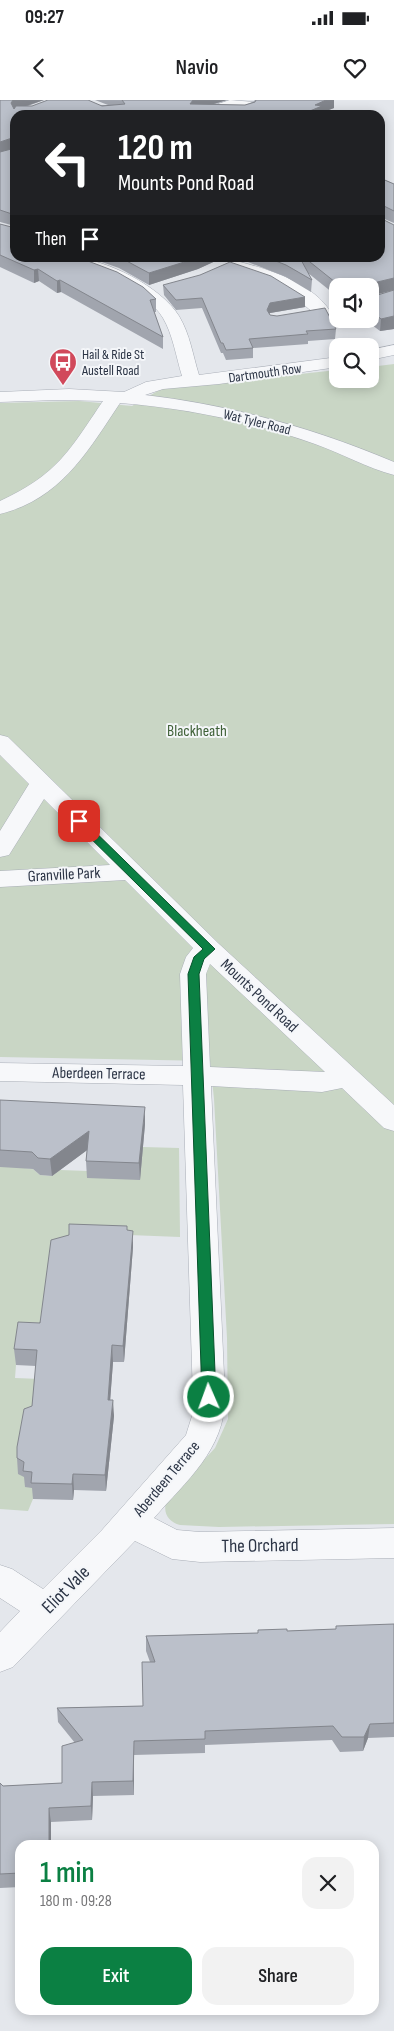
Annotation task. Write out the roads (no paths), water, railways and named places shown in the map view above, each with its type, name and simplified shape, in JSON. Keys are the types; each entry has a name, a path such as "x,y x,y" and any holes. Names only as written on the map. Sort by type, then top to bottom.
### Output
{"street":[{"path":"212,110 227,104 244,103 249,105 250,108 247,110"},
{"path":"79,262 148,293 160,302 171,318 193,382"},
{"path":"228,262 288,284 306,297 329,309"},
{"path":"148,293 169,286"},
{"path":"303,314 329,310"},
{"path":"379,353 394,350"},
{"name":"Dartmouth Row","path":"121,397 149,388 329,363"},
{"name":"Wat Tyler Road","path":"0,397 52,394 121,397 261,422 300,433 394,469"},
{"path":"0,508 54,478 71,462 121,397"},
{"name":"Mounts Pond Road","path":"0,742 129,872 209,949 394,1121"},
{"path":"0,850 41,784"},
{"name":"Granville Park","path":"0,879 129,872"},
{"name":"Aberdeen Terrace","path":"131,1522 198,1444 209,1417 193,974 199,957 209,949"},
{"name":"Aberdeen Terrace","path":"0,1072 197,1076 322,1082 334,1081 345,1076"},
{"name":"The Orchard","path":"131,1522 172,1544 200,1547 394,1543"},
{"name":"Eliot Vale","path":"0,1656 131,1522"},
{"path":"0,1580 46,1609"}],"place":[{"name":"Hail & Ride St Austell Road","path":"63,386"}],"park label":[{"name":"Blackheath","path":"197,731"}]}
